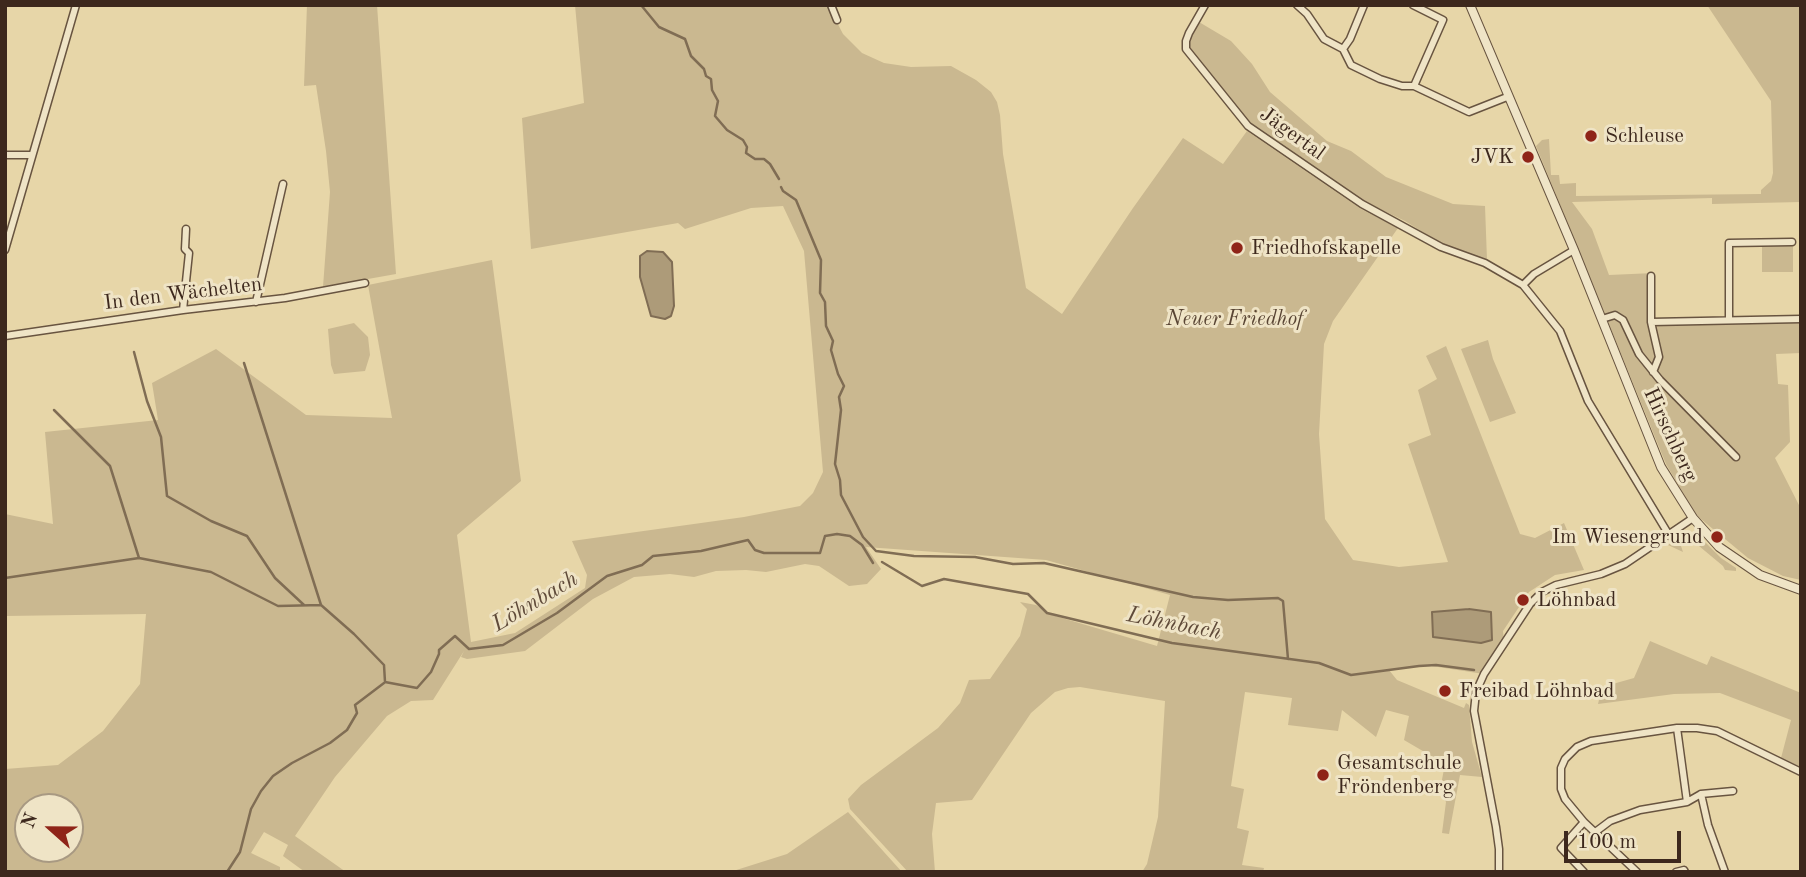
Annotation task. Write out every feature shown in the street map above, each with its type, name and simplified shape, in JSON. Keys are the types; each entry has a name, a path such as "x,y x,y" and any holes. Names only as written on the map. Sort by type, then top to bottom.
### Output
{"street":[{"path":"5,250 76,5"},
{"path":"831,5 837,20"},
{"name":"Jägertal","path":"1205,5 1189,33 1186,50 1248,126 1362,204 1441,247 1485,263 1524,285"},
{"path":"1297,5 1324,38 1343,49 1351,65 1380,79 1402,86 1414,86 1469,112 1507,97"},
{"path":"1343,49 1364,5"},
{"path":"1413,5 1443,20 1414,86"},
{"name":"Hirschberg","path":"1470,5 1574,250 1661,467 1693,519 1713,541 1759,575 1801,590"},
{"path":"5,155 32,155"},
{"path":"256,302 283,184"},
{"path":"183,310 189,253 185,249 186,229"},
{"path":"1729,320 1729,243 1792,242"},
{"path":"1574,250 1534,274 1524,285 1559,331 1588,401 1669,536"},
{"path":"1651,275 1651,322 1659,357 1653,372"},
{"name":"In den Wächelten","path":"5,336 256,302 365,283"},
{"name":"Hirschberg","path":"1602,319 1615,315 1623,320 1639,354 1653,372 1736,457"},
{"path":"1651,322 1801,320"},
{"path":"1499,872 1496,827 1474,711 1476,692 1484,674 1530,604 1542,592 1556,585 1625,565 1693,519"},
{"path":"1677,728 1687,802"},
{"path":"1637,872 1571,810 1561,789 1561,768 1571,752 1591,741 1677,728 1697,728 1717,731 1801,772"},
{"path":"1594,833 1610,821 1640,810 1687,802 1701,794 1733,790"},
{"path":"1701,794 1707,825 1725,872"},
{"path":"1584,822 1561,848 1584,872"},
{"path":"1676,872 1684,871"}],"green space":[{"path":"307,5 377,5 396,274 323,287 330,192 316,85 304,86"},
{"name":"Neuer Friedhof","path":"575,5 828,5 843,34 862,53 884,63 911,67 951,66 991,92 1000,115 1003,154 1026,288 1062,314 1183,138 1223,164 1247,131 1361,209 1398,228 1333,321 1324,344 1319,434 1325,519 1353,560 1399,567 1448,562 1408,444 1431,435 1418,390 1437,379 1426,356 1446,346 1520,534 1535,538 1564,523 1584,570 1555,575 1529,592 1503,631 1504,642 1484,674 1425,665 1389,670 1397,680 1464,708 1466,703 1469,705 1472,742 1482,777 1460,775 1449,834 1442,833 1446,802 1440,790 1445,764 1404,740 1409,716 1386,710 1376,737 1342,710 1338,731 1288,725 1292,698 1245,692 1231,786 1244,789 1237,828 1249,831 1242,865 1264,868 1263,872 1142,872 1147,864 1158,817 1165,701 1080,687 1055,692 1031,713 972,800 936,803 932,834 935,872 908,872 850,809 848,799 861,785 938,728 960,703 969,680 990,679 1020,636 1027,609 1020,602 1036,605 1052,615 1157,646 1170,595 1046,560 866,547 881,569 867,584 849,586 819,566 805,564 766,572 716,571 694,577 670,574 634,577 593,599 525,651 467,659 461,657 464,651 433,700 411,701 387,716 335,777 295,836 346,872 305,872 283,856 288,845 264,832 251,853 280,867 280,872 5,872 5,769 58,765 103,731 140,684 146,614 5,616 5,514 53,524 45,432 158,420 152,383 216,349 306,415 392,418 368,285 492,260 521,481 457,535 471,642 515,633 585,588 587,575 572,541 744,517 800,506 813,493 823,472 804,251 783,206 751,208 685,229 678,223 531,249 522,118 584,103"},
{"path":"1707,5 1801,5 1801,202 1712,204 1712,198 1572,202 1592,229 1609,275 1654,273 1655,318 1801,315 1801,353 1776,354 1778,384 1788,385 1790,442 1775,458 1801,509 1801,580 1783,576 1748,558 1696,515 1666,464 1536,146 1542,140 1549,139 1551,175 1559,175 1560,184 1576,183 1576,196 1761,194 1761,190 1771,181 1773,173 1771,101"},
{"path":"1199,22 1231,41 1252,64 1270,92 1327,141 1351,151 1386,177 1453,204 1485,206 1487,260 1445,246 1405,221 1357,198 1249,123 1191,52 1189,42"},
{"path":"1793,245 1793,272 1762,272 1762,246"},
{"path":"354,323 368,337 370,355 365,371 334,374 328,329"},
{"path":"1488,340 1493,359 1516,413 1490,422 1461,349"},
{"path":"1686,532 1697,534 1721,558 1736,568 1736,571 1725,570 1693,541 1680,543 1683,552 1668,545"},
{"path":"1650,641 1707,665 1711,656 1801,693 1801,767 1781,758 1791,720 1720,693 1674,694 1598,704 1602,687 1634,678"},
{"path":"848,812 902,872 730,872 787,854"}],"shaded area":[{"path":"647,251 663,252 672,262 674,306 671,316 665,319 651,316 640,277 640,256"},
{"path":"1469,609 1491,612 1492,640 1481,643 1433,637 1432,612"}],"waterway":[{"path":"641,5 659,27 685,39 691,56 711,79 712,90 718,101 715,116 727,130 743,140 747,147 746,153 755,159 764,159 779,179"},
{"path":"781,187 796,200 821,260 820,293 825,302 826,326 833,341 831,350 844,386 839,397 841,410 835,464 841,495 863,537 876,551 914,556 975,557 1013,564 1044,563 1193,597 1228,600 1278,598 1283,601 1288,659"},
{"path":"134,352 147,401 161,437 167,496 211,521 247,536 275,578 304,605"},
{"path":"244,363 321,605"},
{"path":"54,410 110,466 139,558"},
{"name":"Löhnbach","path":"5,578 139,558 211,572 278,606 321,605 384,665 385,682 417,688 431,672 439,650 455,636 469,649 503,645 557,613 607,576 642,565 653,556 701,551 748,540 755,550 764,553 820,553 825,536 837,534 850,536 862,545 873,563"},
{"name":"Löhnbach","path":"882,562 922,586 944,579 1028,594 1047,613 1172,643 1319,663 1351,675 1436,665 1474,670"},
{"path":"227,872 240,852 251,809 273,776 347,730 357,713 355,705 384,683"}],"place":[{"name":"Schleuse","path":"1591,136"},
{"name":"JVK","path":"1528,157"},
{"name":"Friedhofskapelle","path":"1237,248"},
{"name":"Im Wiesengrund","path":"1717,537"},
{"name":"Löhnbad","path":"1523,600"},
{"name":"Freibad Löhnbad","path":"1445,691"},
{"name":"Gesamtschule Fröndenberg","path":"1323,775"}]}
